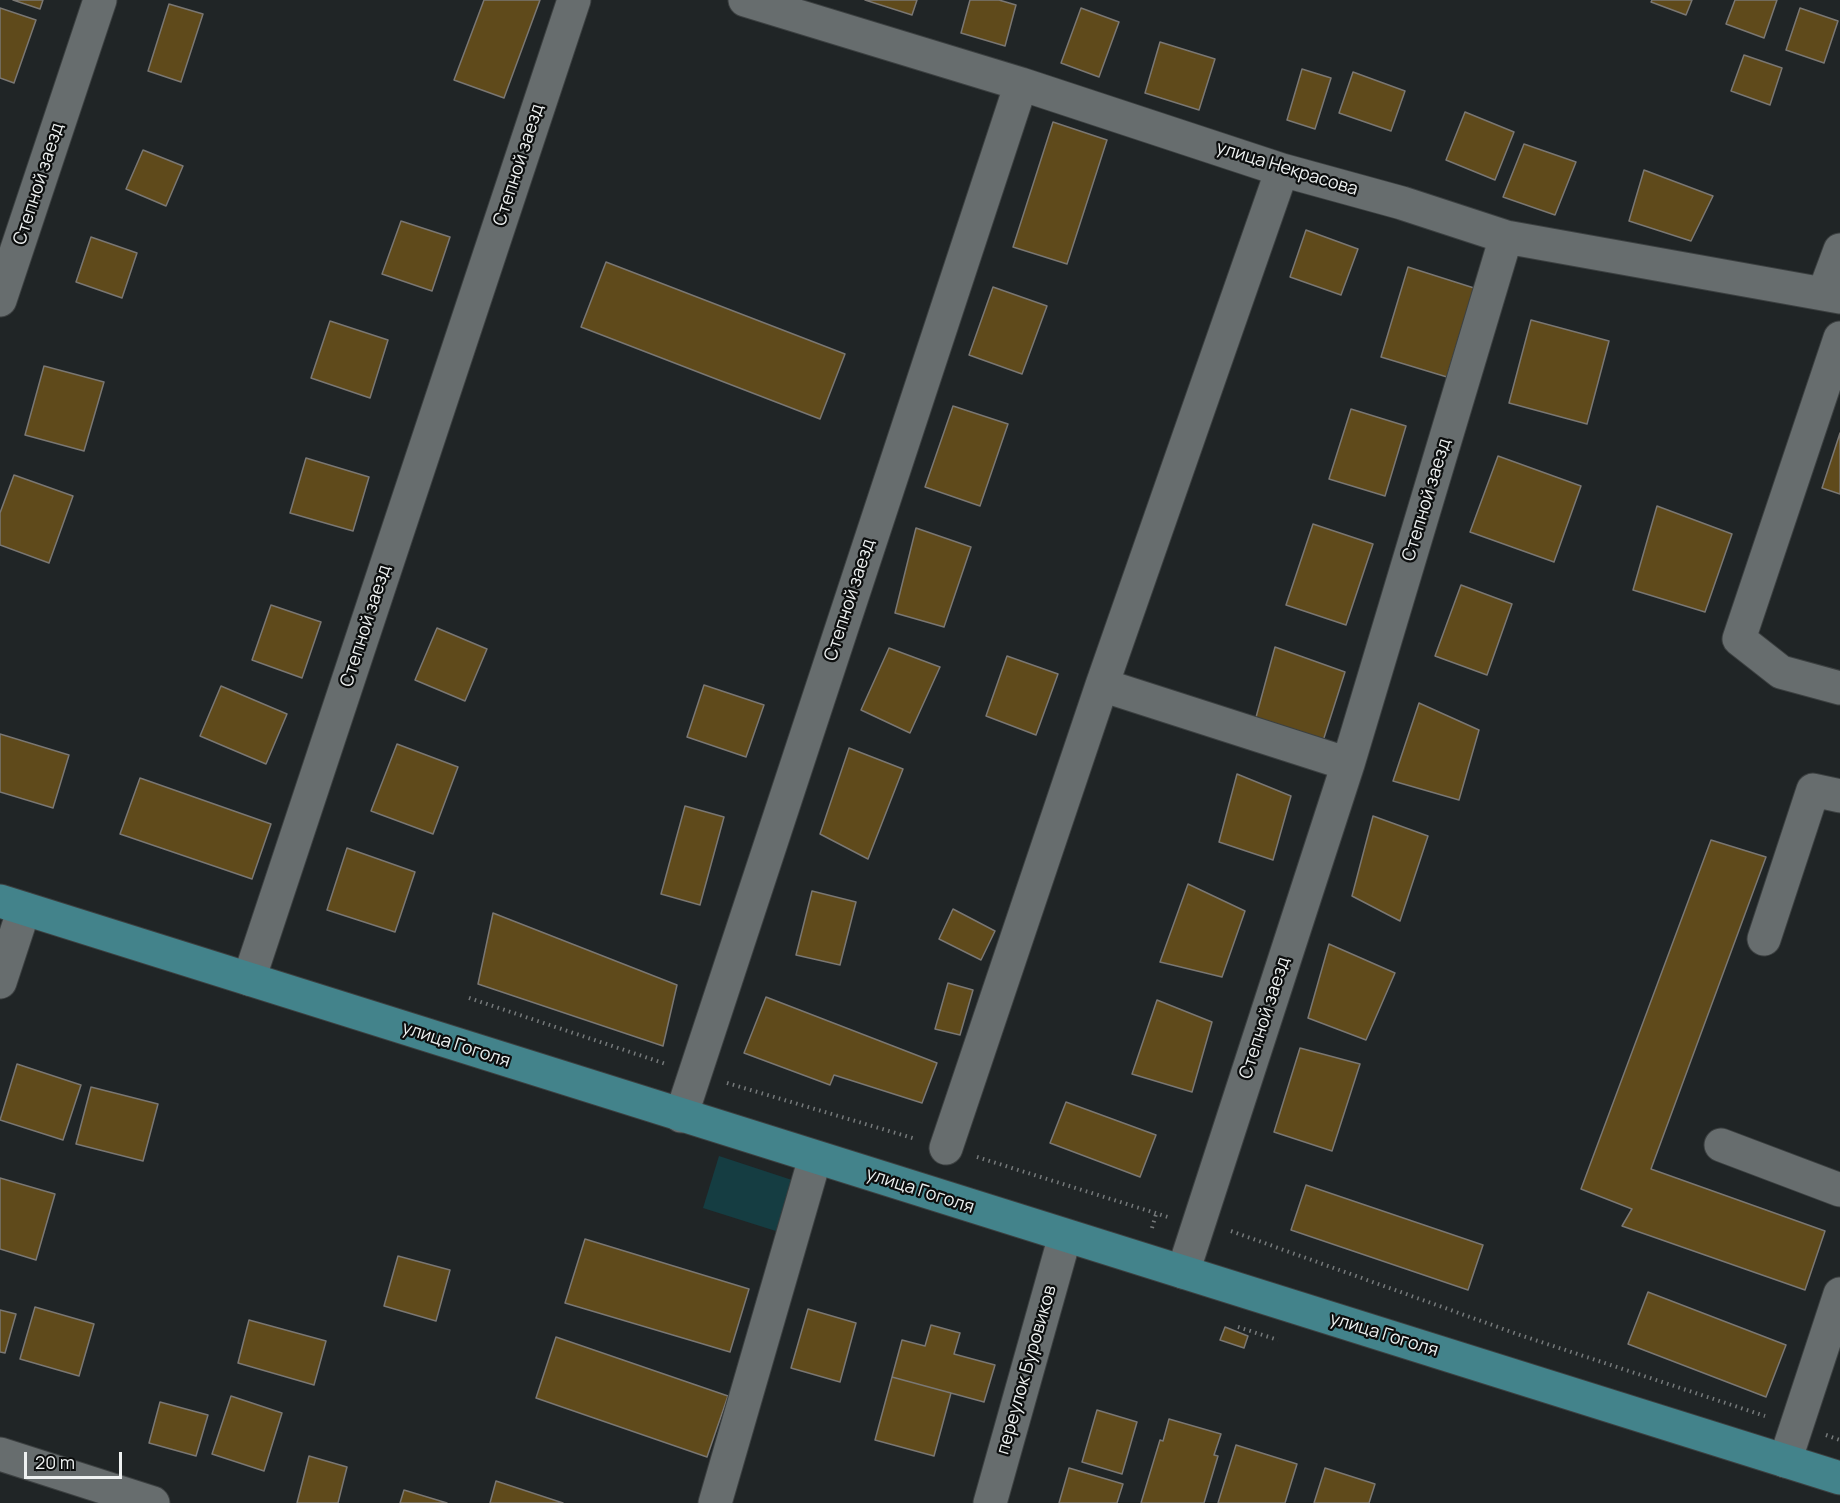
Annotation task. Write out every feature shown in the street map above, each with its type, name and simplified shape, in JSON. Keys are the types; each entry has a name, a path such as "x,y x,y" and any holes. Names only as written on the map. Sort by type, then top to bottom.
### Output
{"main road":[{"name":"улица Гоголя","path":"12,905 1840,1478"}],"street":[{"name":"Степной заезд","path":"0,300 100,0"},
{"name":"Степной заезд","path":"249,979 574,0"},
{"name":"улица Некрасова","path":"745,0 1021,84 1282,170 1402,203 1506,237 1832,295"},
{"name":"Степной заезд","path":"681,1116 1021,84"},
{"path":"946,1148 1102,685 1282,170"},
{"name":"Степной заезд","path":"1183,1272 1347,764 1506,237"},
{"path":"1832,295 1840,250"},
{"path":"1840,338 1739,639 1780,672 1840,688"},
{"path":"1102,685 1347,764"},
{"path":"1764,939 1813,790 1840,795"},
{"path":"0,982 12,905"},
{"path":"1721,1145 1840,1190"},
{"path":"715,1503 815,1158"},
{"name":"переулок Буровиков","path":"990,1503 1065,1236"},
{"path":"1785,1461 1840,1294"},
{"path":"0,1454 153,1503"}],"path":[{"path":"469,998 695,1074 946,1148 1156,1214 1237,1232 1520,1335 1840,1440"}],"shaded area":[{"path":"719,1156 795,1181 779,1232 703,1208"}],"building":[{"path":"13,0 43,0 40,9"},
{"path":"484,0 540,0 504,98 454,80"},
{"path":"865,0 917,0 912,15"},
{"path":"970,0 999,0 1016,5 1005,46 961,33"},
{"path":"1652,0 1692,0 1686,15 1651,2"},
{"path":"1735,0 1777,0 1764,38 1726,24"},
{"path":"169,4 203,14 181,82 148,71"},
{"path":"0,8 36,20 14,83 0,78"},
{"path":"1081,8 1119,22 1099,77 1061,63"},
{"path":"1800,8 1838,21 1824,63 1786,50"},
{"path":"1160,42 1215,59 1199,110 1145,93"},
{"path":"1744,55 1782,68 1770,105 1731,91"},
{"path":"1302,69 1331,78 1315,129 1287,120"},
{"path":"1353,72 1405,91 1391,131 1339,113"},
{"path":"1465,112 1514,132 1495,180 1446,160"},
{"path":"1053,122 1107,140 1067,264 1013,247"},
{"path":"1524,144 1576,162 1555,215 1503,197"},
{"path":"143,150 183,166 166,206 126,189"},
{"path":"1644,170 1713,196 1691,241 1629,221"},
{"path":"401,221 450,237 432,291 382,274"},
{"path":"1306,230 1358,249 1341,295 1290,277"},
{"path":"91,237 137,253 122,298 76,282"},
{"path":"606,262 845,354 820,419 581,327"},
{"path":"1408,267 1474,288 1447,377 1381,357"},
{"path":"993,287 1047,306 1022,374 969,355"},
{"path":"1531,320 1609,341 1587,424 1509,403"},
{"path":"330,321 388,340 370,398 311,378"},
{"path":"44,366 104,382 84,451 25,435"},
{"path":"953,406 1008,424 980,506 925,487"},
{"path":"1351,409 1406,426 1385,496 1329,479"},
{"path":"1840,433 1840,494 1822,488"},
{"path":"1498,456 1581,486 1554,562 1470,532"},
{"path":"306,458 369,477 353,531 290,513"},
{"path":"14,475 73,496 49,563 0,545 0,513"},
{"path":"1657,506 1732,534 1705,612 1633,590"},
{"path":"1313,524 1373,544 1346,625 1286,605"},
{"path":"916,528 971,547 944,627 895,613"},
{"path":"1461,585 1512,604 1487,675 1435,656"},
{"path":"271,605 321,622 302,678 252,660"},
{"path":"437,628 487,649 465,701 415,680"},
{"path":"1275,647 1345,672 1323,741 1255,721"},
{"path":"889,648 940,667 910,733 861,710"},
{"path":"1007,656 1058,674 1036,735 986,716"},
{"path":"704,685 764,705 746,757 687,737"},
{"path":"221,686 287,714 266,764 200,736"},
{"path":"1419,703 1479,730 1459,800 1393,781"},
{"path":"0,734 69,755 53,808 0,792"},
{"path":"397,744 458,767 433,834 371,811"},
{"path":"849,748 903,769 868,859 820,834"},
{"path":"1237,774 1291,796 1273,860 1219,842"},
{"path":"140,778 271,824 252,879 120,834"},
{"path":"685,806 724,817 700,905 661,894"},
{"path":"1373,816 1428,836 1400,921 1352,896"},
{"path":"1711,840 1766,857 1651,1169 1825,1231 1805,1290 1622,1226 1632,1209 1581,1189"},
{"path":"347,848 415,872 395,932 327,910"},
{"path":"1188,884 1245,911 1222,977 1160,962"},
{"path":"812,891 856,902 840,965 796,955"},
{"path":"953,909 995,931 981,960 939,939"},
{"path":"493,913 677,985 663,1046 478,984"},
{"path":"1329,944 1395,973 1366,1040 1308,1018"},
{"path":"948,983 973,990 960,1035 935,1029"},
{"path":"766,997 937,1063 922,1103 834,1075 830,1085 744,1053"},
{"path":"1157,1000 1212,1022 1192,1092 1132,1074"},
{"path":"1300,1048 1360,1064 1332,1151 1274,1132"},
{"path":"17,1064 81,1085 63,1140 0,1120"},
{"path":"91,1087 158,1104 143,1161 76,1144"},
{"path":"1066,1102 1156,1135 1140,1177 1050,1143"},
{"path":"0,1178 55,1194 36,1260 0,1249"},
{"path":"1306,1185 1483,1245 1468,1290 1291,1230"},
{"path":"585,1239 749,1289 730,1352 565,1303"},
{"path":"398,1256 450,1270 436,1321 384,1306"},
{"path":"1648,1292 1786,1345 1766,1397 1628,1344"},
{"path":"35,1307 94,1324 79,1376 20,1359"},
{"path":"808,1309 856,1323 840,1382 791,1368"},
{"path":"0,1310 16,1314 5,1353 0,1352"},
{"path":"249,1320 326,1341 314,1385 238,1363"},
{"path":"931,1325 960,1333 954,1354 995,1365 984,1402 892,1377 902,1340 925,1346"},
{"path":"1225,1327 1248,1336 1244,1348 1220,1340"},
{"path":"556,1337 728,1396 707,1457 536,1398"},
{"path":"892,1377 951,1393 934,1456 875,1440"},
{"path":"231,1396 282,1413 264,1471 212,1454"},
{"path":"160,1402 208,1415 196,1456 149,1443"},
{"path":"1097,1410 1137,1422 1122,1474 1082,1462"},
{"path":"1169,1419 1221,1434 1214,1455 1218,1456 1204,1503 1141,1503 1160,1440 1163,1441"},
{"path":"1236,1445 1297,1464 1285,1503 1218,1503"},
{"path":"309,1456 347,1467 338,1503 297,1503"},
{"path":"1069,1468 1123,1484 1117,1503 1059,1503"},
{"path":"1325,1468 1375,1484 1369,1503 1314,1503"},
{"path":"496,1481 563,1503 490,1503"},
{"path":"404,1490 447,1503 400,1503"}]}
